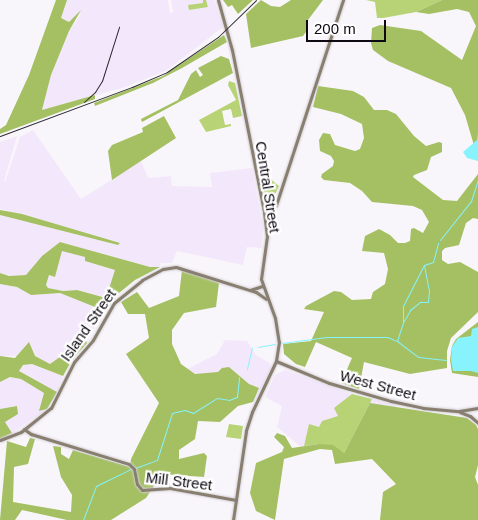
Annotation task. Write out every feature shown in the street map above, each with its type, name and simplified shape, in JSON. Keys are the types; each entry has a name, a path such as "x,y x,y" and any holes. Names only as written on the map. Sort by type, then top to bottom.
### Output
{"street":[{"name":"Central Street","path":"218,0 232,50 264,212 267,232 261,270 263,288 278,331 276,361 248,426 233,520"},
{"path":"264,212 275,206 343,0"},
{"name":"Island Street","path":"0,440 24,430 51,408 74,362 93,340 114,303 142,280 163,269 176,267 256,292 269,302"},
{"path":"247,290 263,288"},
{"name":"Island Street","path":"256,292 263,288"},
{"name":"West Street","path":"276,361 320,380 416,407 459,412 478,408"},
{"path":"459,412 470,416 478,423"},
{"name":"Mill Street","path":"24,430 31,434 129,464 134,468 137,484 142,490 170,488 236,500"}],"shaded area":[{"path":"67,0 168,0 170,13 173,12 171,0 214,0 223,27 166,71 125,87 42,110 51,75 69,31 81,14 69,22 61,18"},
{"path":"33,130 81,199 141,161 148,178 171,176 172,186 212,187 210,173 252,168 263,227 262,248 247,247 243,265 177,251 172,263 161,263 160,267 150,267 60,242 42,256 26,275 9,276 0,273 0,215 118,245 120,243 0,209 0,142 17,136 5,182 20,137"},
{"path":"62,250 85,257 85,261 116,270 106,298 77,290 63,291 48,288 46,285 49,275 55,277"},
{"path":"0,284 17,287 31,295 60,293 102,310 87,343 85,339 50,364 35,356 0,356"},
{"path":"225,340 247,341 256,355 270,363 271,367 254,402 181,372 217,354"},
{"path":"32,364 63,376 57,392 19,371 23,365"},
{"path":"285,370 354,395 396,405 383,453 301,447 277,427 282,406 265,397 275,375"},
{"path":"10,377 21,379 44,393 40,411 47,409 12,433 5,422 17,406 0,409 0,382"}],"green space":[{"path":"56,0 67,0 61,18 69,22 81,10 69,31 51,75 42,110 95,95 95,99 0,134 0,129 6,125 29,75"},
{"path":"203,0 206,0 208,7 189,10 188,5 203,3"},
{"path":"223,0 253,0 238,14 232,5 228,7"},
{"path":"261,0 271,6 280,7 291,0 323,0 308,20 306,32 303,36 251,48 246,14"},
{"path":"366,0 442,0 416,12 377,18 375,2"},
{"path":"442,0 478,0 478,159 465,115 451,88 388,61 373,50 371,43 372,28 380,25 421,31 462,60 476,26 469,12 457,9 429,14 416,12"},
{"path":"224,35 227,42 182,68 153,83 95,106 94,103 163,76"},
{"path":"221,56 229,59 233,73 142,122 141,119 178,100 191,74 196,70 200,77 203,75 198,68"},
{"path":"229,81 235,83 242,116 233,118 231,109 222,111 225,125 231,124 231,126 206,132 199,120 236,100 228,85"},
{"path":"318,86 353,91 364,97 374,110 387,110 396,114 414,136 426,146 439,142 442,143 442,152 431,157 427,170 413,177 443,200 457,201 478,174 478,219 473,218 466,223 459,245 445,248 442,251 442,260 448,264 460,262 478,272 478,312 451,338 447,351 447,368 410,374 364,362 359,389 341,383 352,358 316,342 305,367 296,364 284,354 283,344 311,341 324,312 304,309 306,306 334,291 341,292 352,300 371,299 373,292 385,284 388,269 384,253 362,251 365,236 379,229 390,235 398,243 405,243 410,241 411,229 414,228 423,233 429,222 422,210 413,206 372,202 362,191 350,183 324,180 321,177 322,174 333,166 334,161 331,156 320,151 319,140 323,133 330,134 335,145 355,151 360,149 364,138 362,124 341,114 313,107"},
{"path":"164,116 176,138 112,180 108,151 112,145 143,132 142,128"},
{"path":"261,171 279,186 271,203 266,201"},
{"path":"0,210 22,214 120,243 118,245 0,215"},
{"path":"60,242 150,267 160,267 135,280 119,293 105,311 60,293 31,295 17,287 0,284 0,273 9,276 26,275 42,256","holes":["62,251 85,257 85,261 115,270 106,298 77,290 63,291 48,288 46,285 49,275 55,277"]},
{"path":"182,270 219,283 216,307 184,313 172,330 172,344 181,364 195,374 218,372 222,368 229,367 249,384 259,388 253,402 238,406 220,422 198,421 195,439 179,450 179,459 204,453 207,456 204,477 162,474 146,498 111,520 67,520 22,510 15,520 0,520 7,441 26,447 30,438 35,439 28,464 14,467 13,502 71,512 72,495 61,477 53,446 61,447 61,454 69,459 73,450 130,467 131,459 159,403 126,354 149,338 145,314 128,314 121,302 137,292 149,308 179,296"},
{"path":"478,322 478,377 452,373 450,360 452,346 456,339"},
{"path":"85,339 87,343 72,360 63,376 32,364 23,365 19,371 57,392 47,409 39,411 44,393 21,379 10,377 0,382 0,356 15,358 29,342 35,356 50,364"},
{"path":"352,394 372,399 344,453 319,444 304,446 309,424 319,427 322,421 338,416 334,408"},
{"path":"370,403 467,418 476,425 478,429 478,465 475,477 478,485 478,520 380,520 383,492 396,484 372,459 335,464 332,450 320,449 284,459 275,520 256,511 250,493 256,463 282,452 284,447 274,437 277,433 285,436 292,448 319,444 333,445 344,453"},
{"path":"17,406 18,414 5,422 12,433 0,439 0,409"},
{"path":"229,424 243,426 241,439 226,437"}],"water":[{"path":"478,133 478,161 467,158 463,152 477,140"},
{"path":"478,327 478,373 453,371 451,360 452,347 458,338 471,336 472,329"}],"waterway":[{"path":"440,240 471,201 478,180"},
{"path":"397,341 403,323 403,306 424,265 433,262 438,243"},
{"path":"404,321 410,310 420,302 428,302 429,291 424,265"},
{"path":"282,343 327,337 387,337 397,341 418,357 446,360"},
{"path":"258,347 275,344"},
{"path":"247,369 252,348"},
{"path":"135,468 157,460 172,413 185,410 193,413 217,398 229,400 237,397 239,377"},
{"path":"83,520 96,486 131,469"}],"railway":[{"path":"0,136 167,72 218,37 256,0"},
{"path":"84,102 95,92 102,81 119,27"}]}
